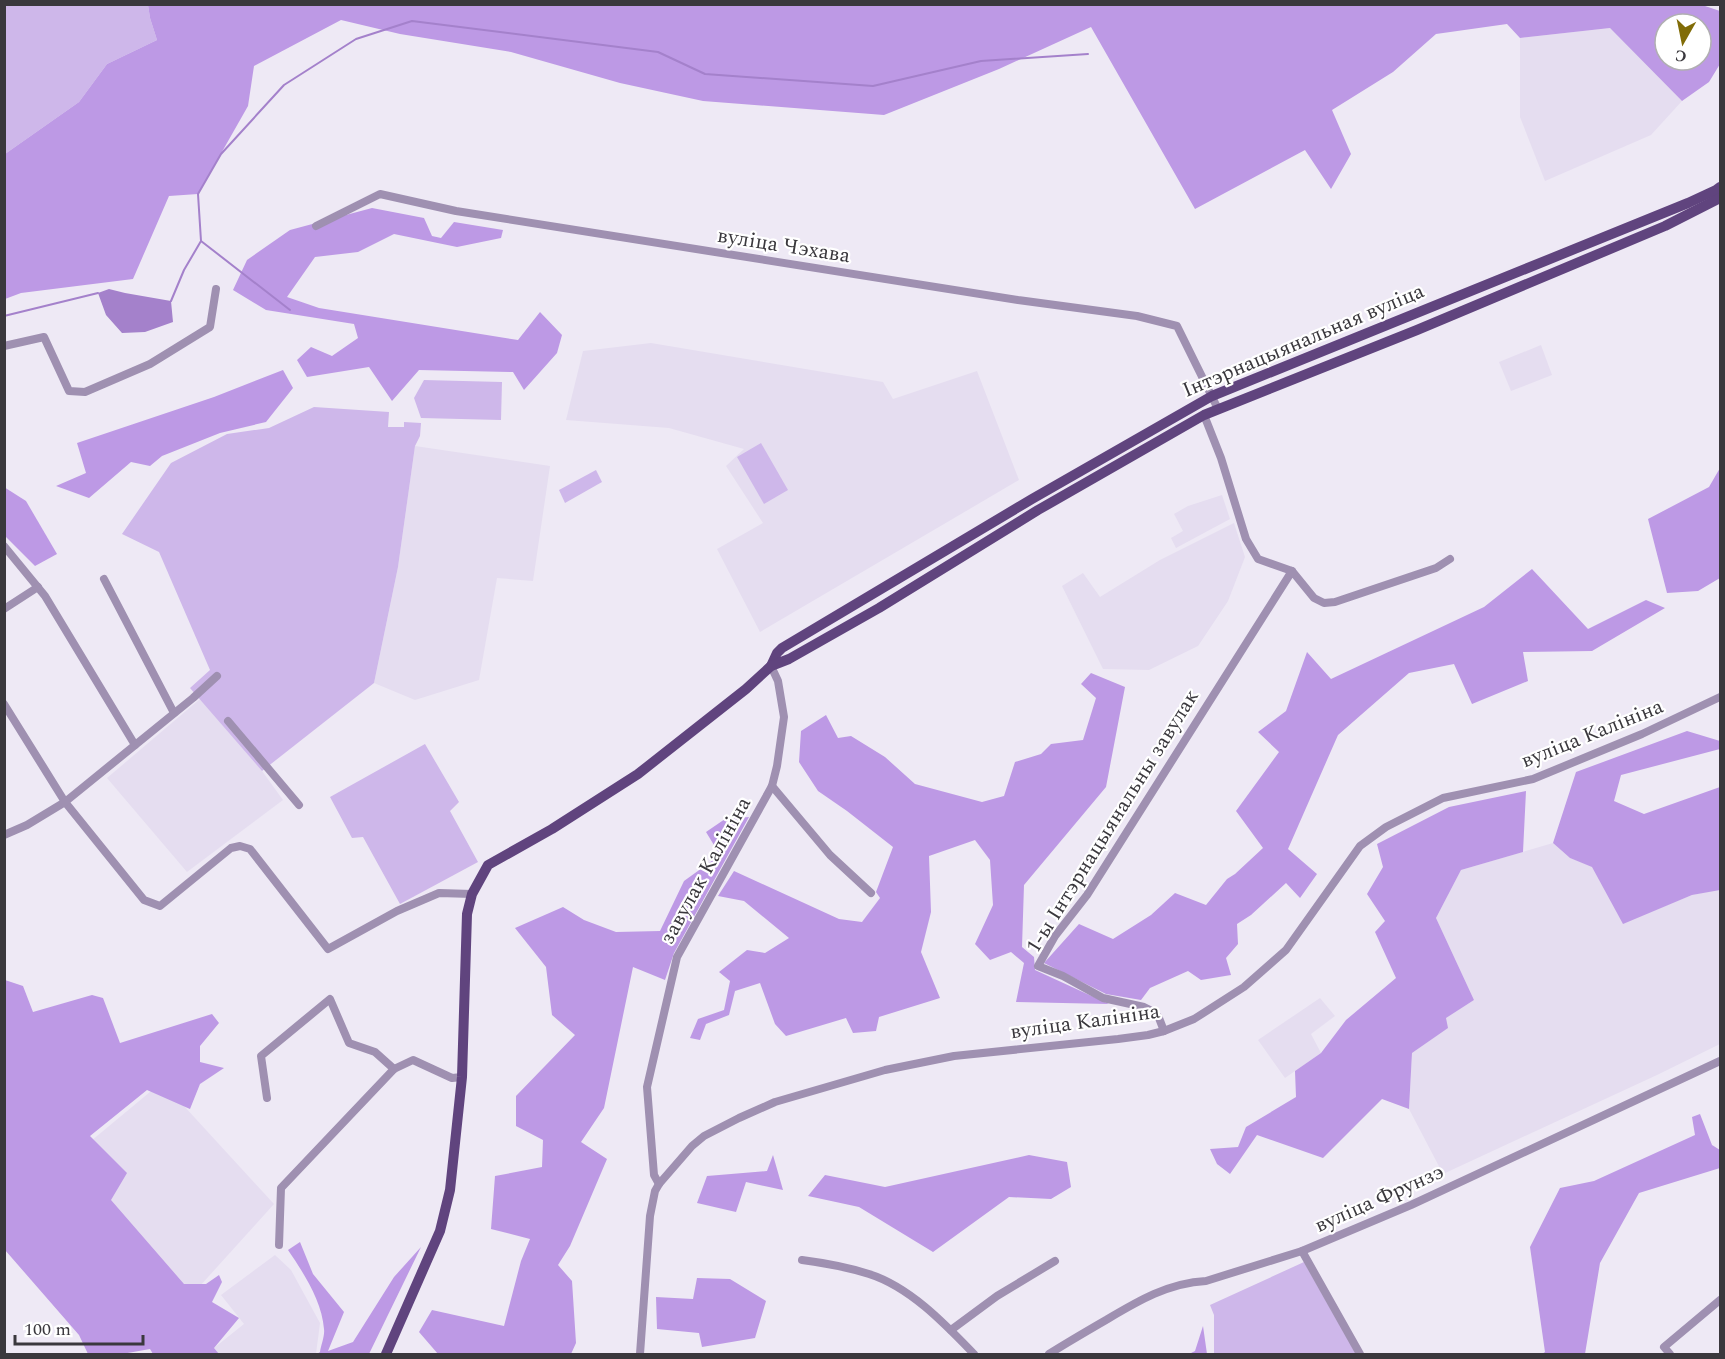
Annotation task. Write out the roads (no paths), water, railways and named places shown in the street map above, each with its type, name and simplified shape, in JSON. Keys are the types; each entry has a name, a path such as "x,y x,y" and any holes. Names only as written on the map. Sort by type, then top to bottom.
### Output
{"main road":[{"name":"Інтэрнацыянальная вуліца","path":"771,666 782,648 1032,499 1212,396 1533,267 1688,203 1720,187"},
{"name":"Інтэрнацыянальная вуліца","path":"386,1354 436,1240 446,1210 462,1077 467,914 472,894 488,865 552,829 638,774 746,689 771,666 789,659 879,608 1038,510 1204,415 1417,330 1665,226 1720,198"}],"street":[{"name":"вуліца Чэхава","path":"316,226 380,194 456,211 531,224 940,286 1018,300 1137,316 1177,326 1218,409"},
{"path":"1533,267 1538,279"},
{"path":"4,346 44,337 69,391 85,392 150,364 210,327 216,288"},
{"path":"1204,415 1221,458 1246,539 1258,559 1292,571 1314,598 1324,603 1335,602 1436,568 1450,559"},
{"path":"1032,499 1038,510"},
{"path":"4,546 38,587 135,746"},
{"name":"1-ы Інтэрнацыянальны завулак","path":"1164,1031 1154,1012 1144,1007 1103,998 1063,976 1038,966 1055,936 1087,896 1292,571"},
{"path":"104,579 174,713"},
{"path":"4,609 38,587"},
{"name":"завулак Калініна","path":"659,1184 654,1175 647,1087 677,957 772,786 784,717 778,681 771,666"},
{"path":"4,835 27,825 65,802 217,676"},
{"name":"вуліца Калініна","path":"640,1354 650,1216 655,1191 692,1146 704,1136 775,1102 885,1070 954,1056 1118,1039 1164,1031 1194,1019 1244,987 1286,950 1360,846 1386,827 1443,798 1533,779 1642,734 1720,697"},
{"path":"4,704 65,802 144,900 160,906 231,848 240,846 250,849 328,949 396,911 439,893 472,894"},
{"path":"228,721 299,805"},
{"name":"завулак Калініна","path":"772,786 830,855 871,893"},
{"path":"267,1098 261,1056 330,999 349,1043 375,1052 394,1070"},
{"path":"279,1245 281,1188 394,1070 413,1060 452,1078 462,1077"},
{"name":"вуліца Фрунзэ","path":"1049,1354 1131,1305 1161,1290 1191,1282 1206,1281 1302,1251 1411,1205 1720,1061"},
{"path":"1302,1251 1360,1354"},
{"path":"802,1260 837,1265 872,1274 909,1294 951,1330 974,1354"},
{"path":"951,1330 997,1296 1055,1261"},
{"path":"1670,1354 1664,1347 1720,1300"}],"waterway":[{"path":"171,301 184,270 201,241 198,194 221,154 284,85 356,39 412,21 658,52 705,74 873,86 981,61 1088,54"},
{"path":"201,241 290,310"},
{"path":"4,316 98,293"}]}
